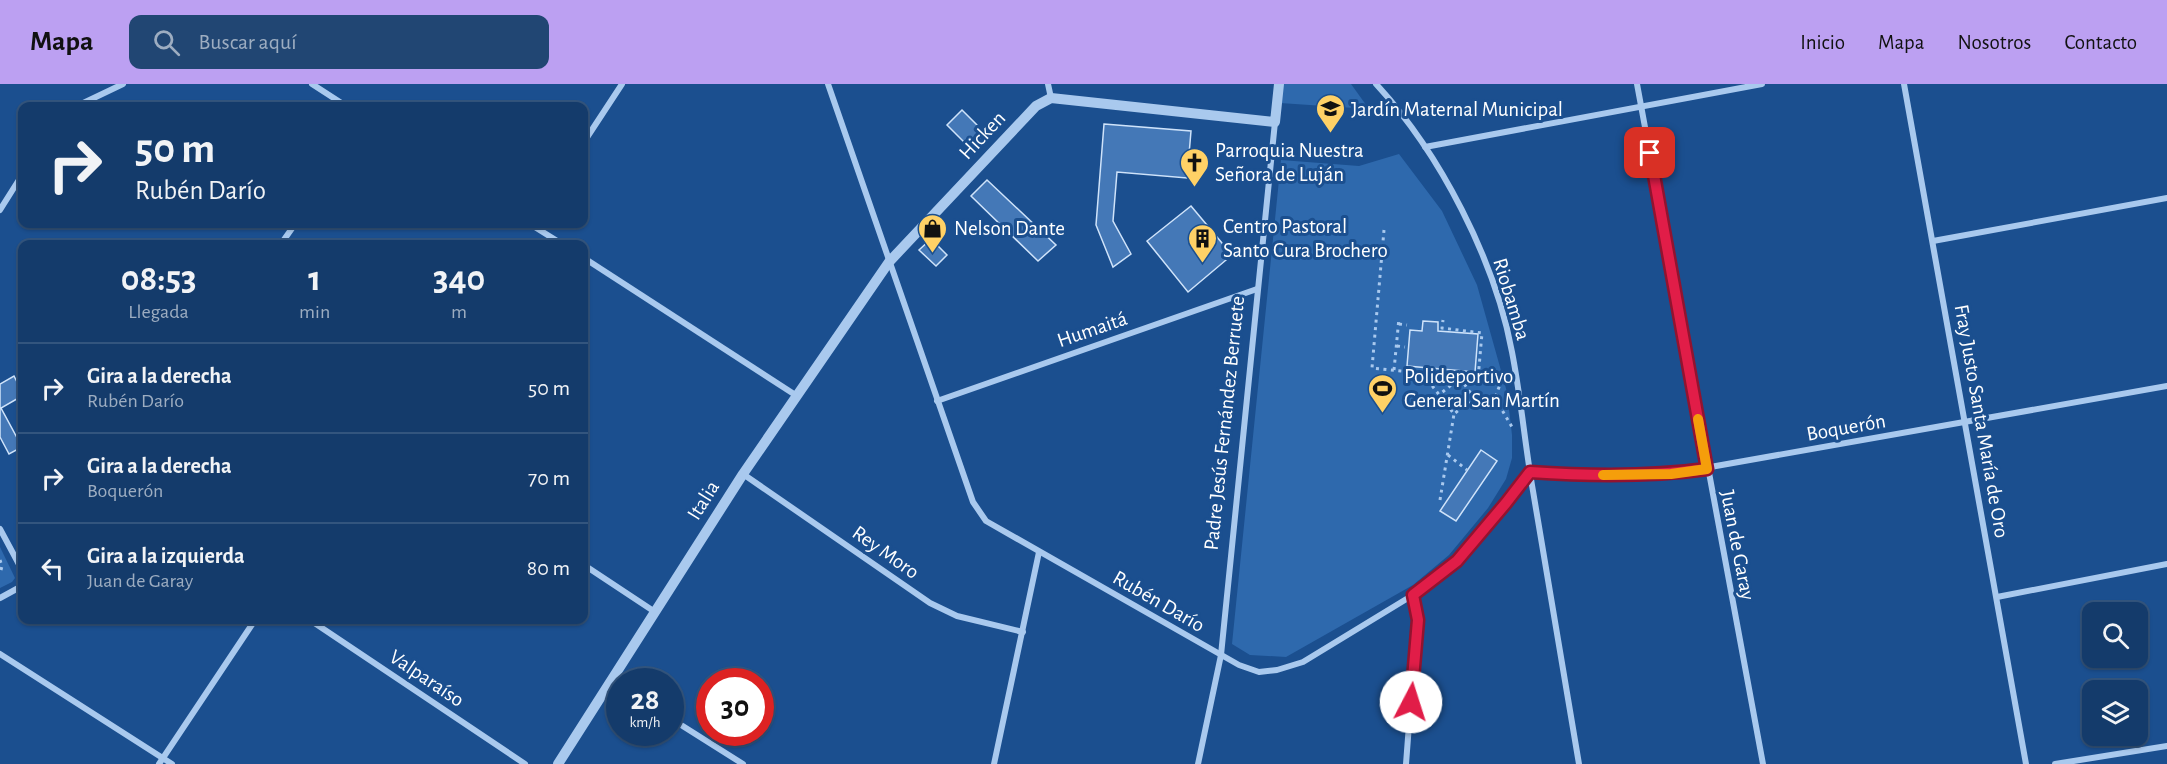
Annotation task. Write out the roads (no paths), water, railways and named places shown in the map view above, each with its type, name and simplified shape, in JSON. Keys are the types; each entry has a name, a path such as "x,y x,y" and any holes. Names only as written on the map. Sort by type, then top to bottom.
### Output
{"street":[{"path":"85,102 123,84"},
{"path":"312,84 340,102"},
{"path":"588,136 622,84"},
{"name":"Rubén Darío","path":"828,84 937,401 973,502 980,514 986,521 1039,552 1239,665 1259,672 1277,670 1303,662 1413,595 1457,561 1530,472"},
{"path":"1048,84 1051,98 1275,122"},
{"name":"Padre Jesús Fernández Berruete","path":"1198,764 1221,655 1279,84"},
{"name":"Riobamba","path":"1376,84 1425,147 1455,197 1479,247 1497,297 1512,351 1527,454 1580,764"},
{"name":"Juan de Garay","path":"1637,84 1763,764"},
{"path":"1425,147 1762,84"},
{"name":"Fray Justo Santa María de Oro","path":"1904,84 2026,764"},
{"name":"Hicken","path":"889,262 1036,106 1051,98"},
{"path":"0,210 18,181"},
{"path":"1933,241 2167,198"},
{"path":"536,228 556,240"},
{"path":"588,261 797,396"},
{"name":"Italia","path":"624,668 655,612 743,474 889,262"},
{"name":"Humaitá","path":"937,401 1257,289"},
{"name":"Boquerón","path":"1530,472 1625,476 1671,474 2167,386"},
{"name":"Rey Moro","path":"743,474 930,603 957,616 1023,632"},
{"path":"0,529 18,563"},
{"path":"994,764 1039,552"},
{"path":"1997,597 2167,564"},
{"path":"588,568 655,612"},
{"path":"0,598 18,588"},
{"path":"1406,764 1418,620 1413,595"},
{"path":"161,761 252,624"},
{"name":"Valparaíso","path":"316,624 525,764"},
{"path":"0,654 161,761 172,764"},
{"name":"Italia","path":"558,764 606,696"},
{"path":"684,727 743,764"},
{"path":"2055,764 2167,746"}],"place":[{"name":"Jardín Maternal Municipal","path":"1330,134"},
{"name":"Parroquia Nuestra Señora de Luján","path":"1194,188"},
{"name":"Nelson Dante","path":"933,254"},
{"name":"Centro Pastoral Santo Cura Brochero","path":"1202,264"},
{"name":"Polideportivo General San Martín","path":"1383,414"}]}
